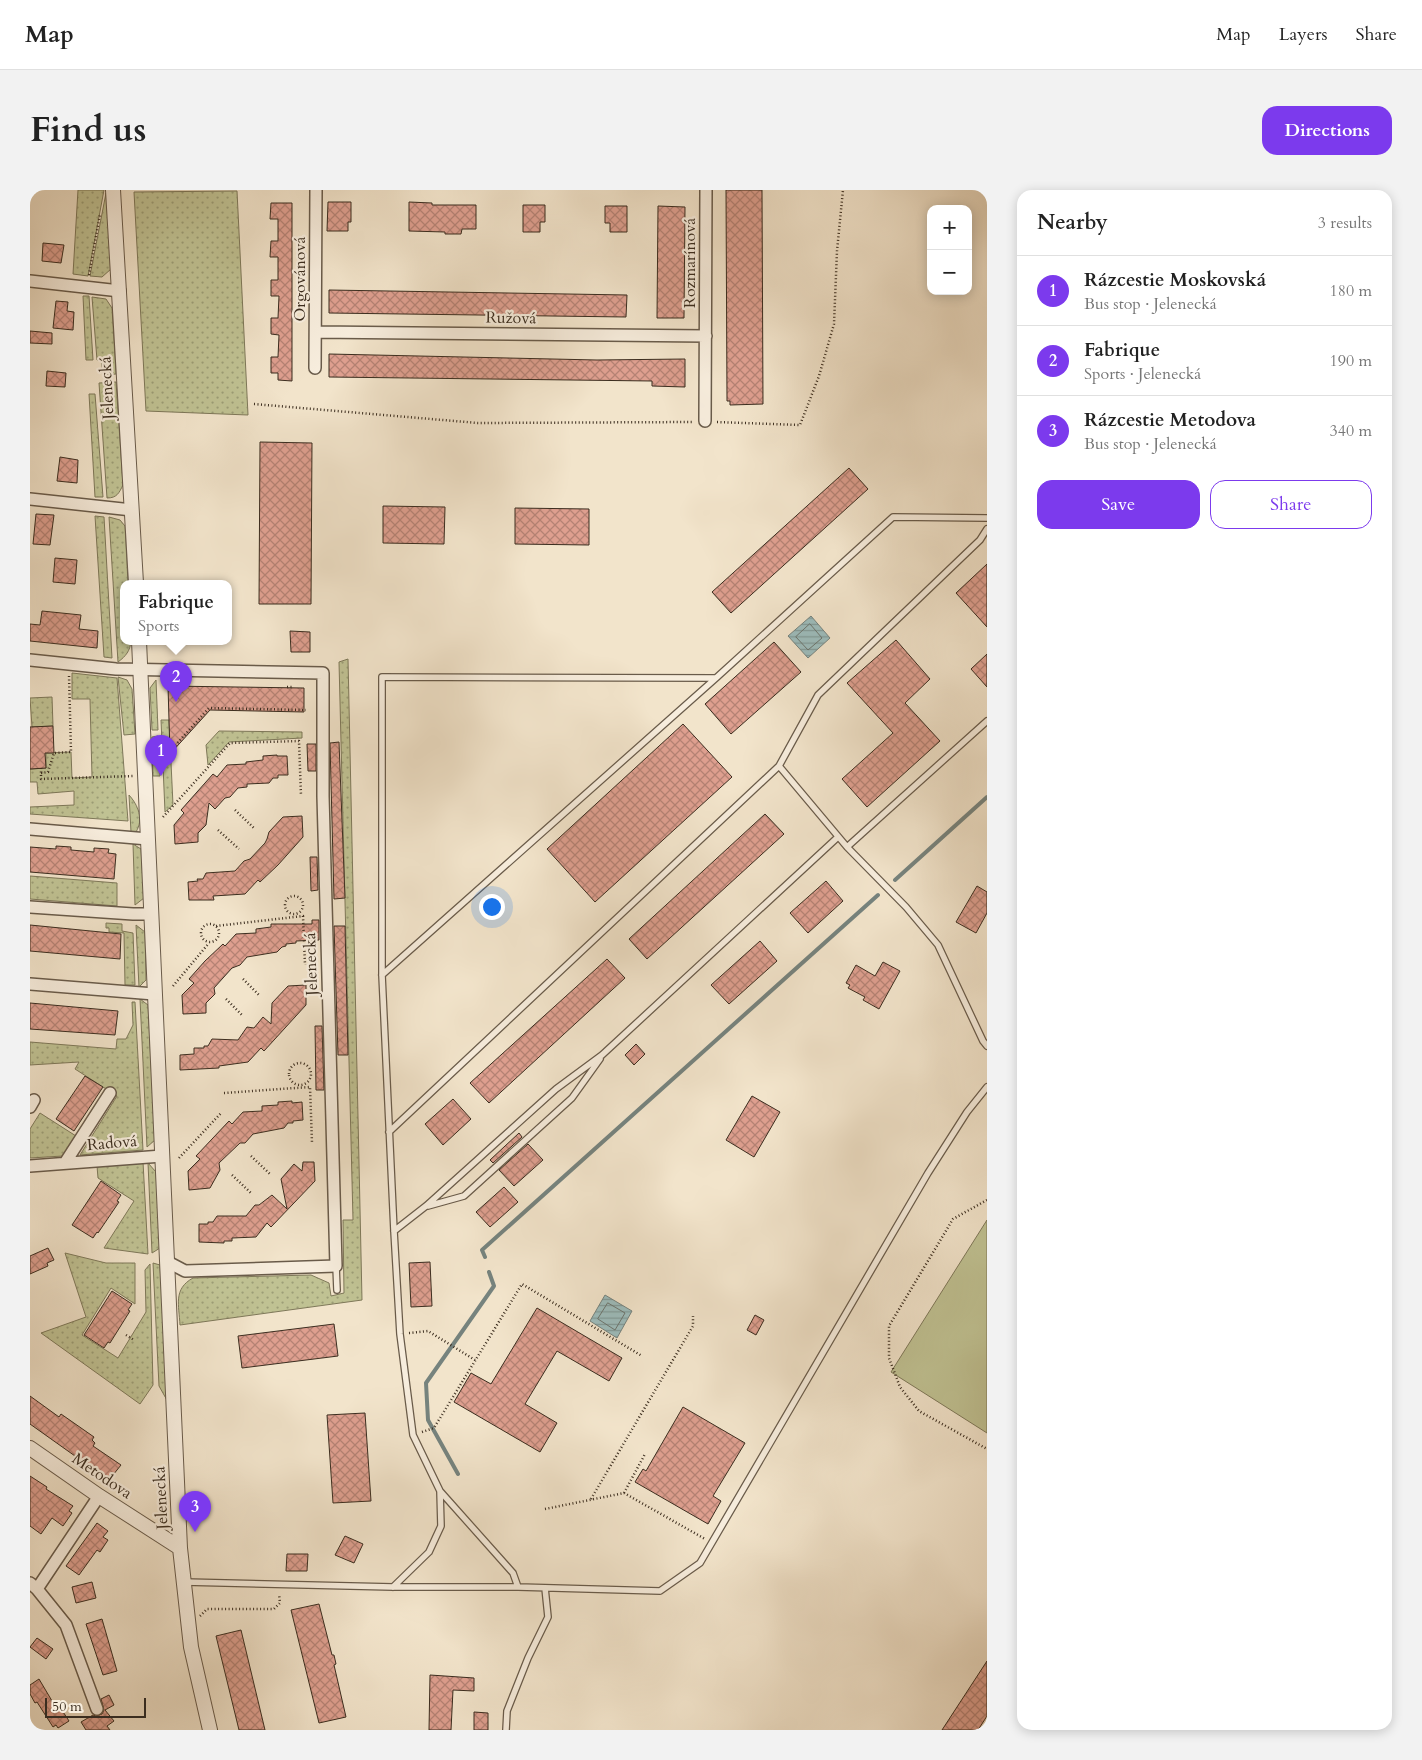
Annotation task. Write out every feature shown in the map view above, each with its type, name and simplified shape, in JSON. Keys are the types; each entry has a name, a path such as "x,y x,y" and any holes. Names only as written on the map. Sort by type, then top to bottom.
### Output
{"street":[{"name":"Jelenecká","path":"113,190 136,580"},
{"name":"Orgovánová","path":"315,368 316,190"},
{"name":"Rozmarínová","path":"705,422 706,190"},
{"path":"30,281 120,292"},
{"name":"Ružová","path":"316,332 706,336"},
{"path":"30,499 132,510"},
{"name":"Jelenecká","path":"138,645 180,1548 191,1647 210,1730"},
{"path":"30,660 70,669 140,670"},
{"name":"Jelenecká","path":"140,670 323,674 323,796 336,1266"},
{"path":"30,829 148,840"},
{"path":"30,906 152,914"},
{"path":"30,984 154,994"},
{"name":"Radová","path":"65,1163 110,1092"},
{"name":"Radová","path":"30,1166 162,1156"},
{"path":"168,1262 185,1271 336,1266"},
{"name":"Metodova","path":"30,1448 99,1496 180,1548"},
{"path":"97,1709 66,1625 34,1586 99,1496"}],"lane":[{"path":"382,975 716,678 892,517 987,518"},
{"path":"389,1132 779,766 818,695 980,540 987,529"},
{"path":"518,1587 513,1573 440,1491 413,1435 400,1334 382,975 382,677 716,678"},
{"path":"847,847 987,721"},
{"path":"779,766 838,837 906,907 938,945 987,1046"},
{"path":"394,1231 426,1206 556,1088 602,1054 838,837"},
{"path":"426,1206 464,1196 572,1098 602,1054"},
{"path":"184,1582 660,1591 700,1564 928,1173 967,1112 987,1087"},
{"path":"336,1266 337,1290"},
{"path":"393,1587 429,1552 441,1526 440,1491"},
{"path":"506,1730 507,1711 528,1658 548,1616 545,1588"}],"path":[{"path":"254,404 478,423 705,422 800,424 819,376 834,324 837,251 843,190"},
{"path":"88,279 101,212"},
{"path":"41,773 48,772 54,753 71,752 70,669"},
{"path":"287,687 293,687"},
{"path":"172,751 209,708 306,710"},
{"path":"163,817 230,742 299,741 301,796"},
{"path":"41,768 42,779 144,776"},
{"path":"235,810 255,829"},
{"path":"218,830 239,849"},
{"path":"297,915 302,907 302,901 298,897 292,896 288,899 286,907 291,913 297,915 303,916 305,965"},
{"path":"210,943 202,937 201,930 209,924 216,926 297,915"},
{"path":"173,986 210,943 218,937 219,931 216,926"},
{"path":"243,979 260,996"},
{"path":"226,999 242,1015"},
{"path":"300,1064 306,1066 310,1074 306,1083 300,1086 292,1082 289,1075 292,1067 300,1064"},
{"path":"224,1093 300,1086 310,1087 312,1143"},
{"path":"179,1158 222,1112"},
{"path":"251,1156 270,1174"},
{"path":"232,1175 251,1192"},
{"path":"987,1200 952,1220 889,1326 889,1358 900,1387 919,1411 987,1449"},
{"path":"432,1428 522,1284 642,1356"},
{"path":"591,1499 693,1326 693,1316"},
{"path":"400,1334 428,1331 476,1360"},
{"path":"126,1334 134,1340"},
{"path":"624,1493 645,1454"},
{"path":"545,1509 624,1493 712,1542"},
{"path":"199,1617 207,1608 274,1609 280,1603 277,1583"}],"green space":[{"path":"78,190 104,190 88,276 73,274"},
{"path":"237,191 248,415 146,411 134,192"},
{"path":"106,193 111,269 102,277 90,276"},
{"path":"83,296 89,296 93,360 86,360"},
{"path":"92,297 106,299 112,308 116,374 103,375 101,360 97,360"},
{"path":"116,382 123,485 117,494 107,498 99,383"},
{"path":"89,394 95,394 103,497 95,497"},
{"path":"95,516 104,517 112,658 104,657"},
{"path":"109,517 120,520 125,526 128,580 120,580 120,645 130,645 127,653 118,662"},
{"path":"348,659 362,1300 180,1325 178,1304 180,1292 182,1287 193,1278 311,1275 329,1283 331,1296 344,1293 343,1220 353,1220 339,662"},
{"path":"72,673 117,678 128,821 30,814 30,807 74,805 74,791 38,794 37,782 30,782 30,769 46,768 46,753 71,752 72,778 92,777 90,699 72,699"},
{"path":"118,677 127,680 132,689 135,734 124,735"},
{"path":"156,680 158,730 152,730 150,688"},
{"path":"52,697 53,726 32,727 30,698"},
{"path":"161,720 169,720 173,805 165,812"},
{"path":"219,731 302,732 302,738 229,742 208,765 206,745"},
{"path":"158,736 160,776 153,776 152,737"},
{"path":"129,795 135,803 140,817 136,832 131,832"},
{"path":"133,844 141,849 144,898 135,905"},
{"path":"30,876 117,883 117,906 30,899"},
{"path":"106,923 122,924 122,931 133,933 135,985 125,985 124,933 109,932 109,928 106,928"},
{"path":"136,925 145,932 146,980 139,987"},
{"path":"140,999 148,1005 155,1140 147,1147"},
{"path":"132,1002 135,1002 143,1150 80,1155 117,1096 75,1069 79,1062 30,1065 30,1042 116,1049 117,1039 126,1039 133,1025"},
{"path":"40,1113 76,1136 63,1156 30,1158 30,1129"},
{"path":"143,1162 148,1254 104,1248 134,1201 98,1178 97,1166"},
{"path":"148,1163 156,1172 160,1248 152,1253"},
{"path":"987,1220 987,1433 891,1372"},
{"path":"65,1253 106,1263 135,1263 135,1304 111,1288 82,1335 118,1358 146,1312 145,1270 150,1264 153,1385 140,1404 41,1333 86,1317"},
{"path":"153,1263 160,1265 168,1402 159,1386"}],"water":[{"path":"811,616 830,638 808,658 788,636"},
{"path":"605,1295 632,1311 617,1338 590,1321"}],"building":[{"path":"726,190 762,190 763,404 730,405 730,401 727,401"},
{"path":"328,202 351,202 351,222 348,222 348,231 327,231"},
{"path":"409,202 432,203 432,205 476,205 476,229 462,229 461,234 409,231"},
{"path":"271,203 292,203 292,381 278,380 278,373 271,373 271,357 278,357 279,335 271,334 271,318 278,318 279,296 271,296 271,280 278,280 278,257 270,257 271,241 278,241 278,219 270,219"},
{"path":"523,205 545,205 545,222 540,222 540,232 523,232"},
{"path":"605,206 627,206 627,232 610,232 610,223 605,223"},
{"path":"658,206 685,207 684,318 657,318"},
{"path":"43,243 64,245 61,263 42,261"},
{"path":"329,290 627,295 626,317 329,313"},
{"path":"56,301 68,302 67,311 74,312 73,330 53,328"},
{"path":"30,331 52,333 52,344 30,343"},
{"path":"329,354 597,360 685,359 685,387 652,386 652,381 329,377"},
{"path":"47,371 66,373 65,387 46,386"},
{"path":"260,442 312,443 311,604 259,604"},
{"path":"60,457 78,460 77,483 57,481"},
{"path":"849,468 868,489 731,613 712,592"},
{"path":"383,506 445,507 444,544 383,543"},
{"path":"515,508 589,509 589,545 515,544"},
{"path":"36,514 54,515 50,545 33,544"},
{"path":"55,558 77,560 75,584 53,582"},
{"path":"987,564 987,627 956,593"},
{"path":"42,611 81,615 79,629 98,631 97,648 30,641 30,624 40,625"},
{"path":"290,631 310,632 310,652 291,652"},
{"path":"896,640 930,679 905,703 940,741 867,807 842,779 893,733 847,683"},
{"path":"774,642 801,672 731,734 705,704"},
{"path":"987,654 987,687 971,669"},
{"path":"168,686 304,688 304,712 210,710 170,754"},
{"path":"683,724 732,777 595,902 547,849"},
{"path":"53,726 54,753 45,753 46,768 30,769 30,727"},
{"path":"339,742 345,898 334,899 330,743"},
{"path":"307,744 316,744 316,771 308,771"},
{"path":"263,756 287,756 288,775 278,775 278,778 273,778 269,783 247,784 247,787 238,788 215,809 209,803 206,825 198,833 198,842 175,844 174,825 184,813 181,810 213,774 217,777 227,765 246,764 246,762 263,760"},
{"path":"765,814 784,834 647,959 629,939"},
{"path":"302,816 303,837 278,865 260,882 258,880 245,894 213,896 214,900 189,900 188,882 203,879 206,873 235,871 265,843 269,832 283,817"},
{"path":"56,846 71,847 71,850 94,852 94,848 109,849 108,853 116,854 114,879 30,872 30,847 56,849"},
{"path":"310,857 317,857 318,890 311,891"},
{"path":"826,881 843,901 808,933 790,913"},
{"path":"977,886 987,892 987,913 976,933 956,922"},
{"path":"312,920 319,920 319,940 296,941 296,943 286,944 277,952 247,957 240,965 232,968 214,988 215,994 206,1003 206,1013 183,1014 182,995 194,983 189,979 205,961 223,944 225,946 236,934 256,933 256,929 271,927 271,924 312,924"},
{"path":"30,925 121,934 120,959 30,951"},
{"path":"334,926 345,926 348,1055 338,1055"},
{"path":"760,941 777,961 729,1004 711,985"},
{"path":"607,959 625,978 489,1103 470,1083"},
{"path":"883,962 900,971 879,1009 863,1000 865,997 848,988 850,985 846,983 856,965 875,976"},
{"path":"306,985 306,1005 264,1051 261,1048 248,1062 219,1066 219,1068 180,1070 180,1055 194,1054 194,1048 208,1046 212,1039 238,1040 247,1027 254,1028 263,1017 271,1024 272,1003 288,986"},
{"path":"30,1003 118,1011 115,1035 30,1029"},
{"path":"315,1026 322,1026 324,1090 316,1090"},
{"path":"636,1044 645,1054 634,1065 625,1055"},
{"path":"85,1076 103,1087 74,1131 56,1119"},
{"path":"752,1096 780,1112 754,1157 726,1140"},
{"path":"453,1099 471,1119 443,1145 425,1124"},
{"path":"292,1101 292,1103 302,1102 303,1120 288,1123 284,1128 253,1134 245,1143 240,1143 219,1163 220,1170 210,1188 189,1190 188,1171 200,1159 196,1156 229,1121 232,1124 243,1112 262,1111 262,1106 278,1105 278,1102"},
{"path":"519,1133 522,1137 493,1163 490,1160"},
{"path":"528,1144 543,1160 514,1186 499,1170"},
{"path":"303,1162 314,1162 315,1181 271,1227 267,1223 256,1237 232,1238 232,1241 224,1241 224,1243 199,1242 199,1224 213,1222 217,1216 246,1216 255,1205 259,1205 272,1195 287,1209 281,1179 294,1164 302,1171"},
{"path":"101,1181 121,1195 117,1201 119,1202 93,1238 72,1225"},
{"path":"504,1187 518,1202 490,1227 476,1212"},
{"path":"48,1248 54,1260 47,1263 48,1266 30,1274 30,1256"},
{"path":"430,1262 432,1306 411,1307 409,1263"},
{"path":"112,1291 132,1304 128,1310 130,1311 110,1343 108,1342 104,1348 84,1335"},
{"path":"537,1308 622,1358 609,1381 557,1351 525,1404 557,1423 540,1452 454,1402 471,1373 491,1384"},
{"path":"755,1315 764,1320 756,1335 747,1330"},
{"path":"334,1324 338,1356 242,1368 238,1336"},
{"path":"30,1396 59,1417 61,1414 94,1437 92,1440 95,1443 93,1446 121,1465 113,1475 111,1474 107,1479 83,1460 30,1424"},
{"path":"683,1407 745,1443 713,1496 721,1501 708,1524 635,1482 643,1469 646,1471"},
{"path":"365,1413 371,1501 333,1503 327,1415"},
{"path":"30,1476 47,1487 46,1489 73,1506 69,1511 72,1513 63,1526 52,1518 41,1534 30,1526"},
{"path":"97,1523 108,1531 103,1537 108,1540 100,1552 97,1550 79,1575 66,1566"},
{"path":"345,1536 363,1544 354,1563 335,1555"},
{"path":"287,1554 308,1554 307,1571 286,1571"},
{"path":"92,1582 96,1598 76,1603 72,1587"},
{"path":"319,1604 332,1655 334,1655 336,1664 334,1665 346,1717 319,1723 291,1610"},
{"path":"102,1619 117,1671 103,1675 86,1624"},
{"path":"241,1630 265,1730 239,1730 216,1636"},
{"path":"37,1638 53,1649 46,1659 30,1647"},
{"path":"987,1661 987,1716 978,1730 942,1730"},
{"path":"430,1675 474,1678 474,1691 453,1690 451,1730 429,1730"},
{"path":"39,1679 55,1706 58,1704 69,1721 58,1728 56,1725 53,1727 30,1694 30,1685"},
{"path":"109,1695 114,1705 105,1710 114,1721 107,1726 110,1730 86,1730 81,1722 93,1715 102,1714 104,1710 101,1699"},
{"path":"474,1712 488,1713 488,1730 474,1730"}],"waterway":[{"path":"895,880 987,797"},
{"path":"485,1257 482,1250 878,895"},
{"path":"458,1474 428,1420 426,1383 494,1286 489,1272"}],"place":[{"name":"Fabrique","path":"176,702"},
{"name":"Rázcestie Moskovská","path":"161,776"},
{"name":"Rázcestie Metodova","path":"195,1532"}]}
